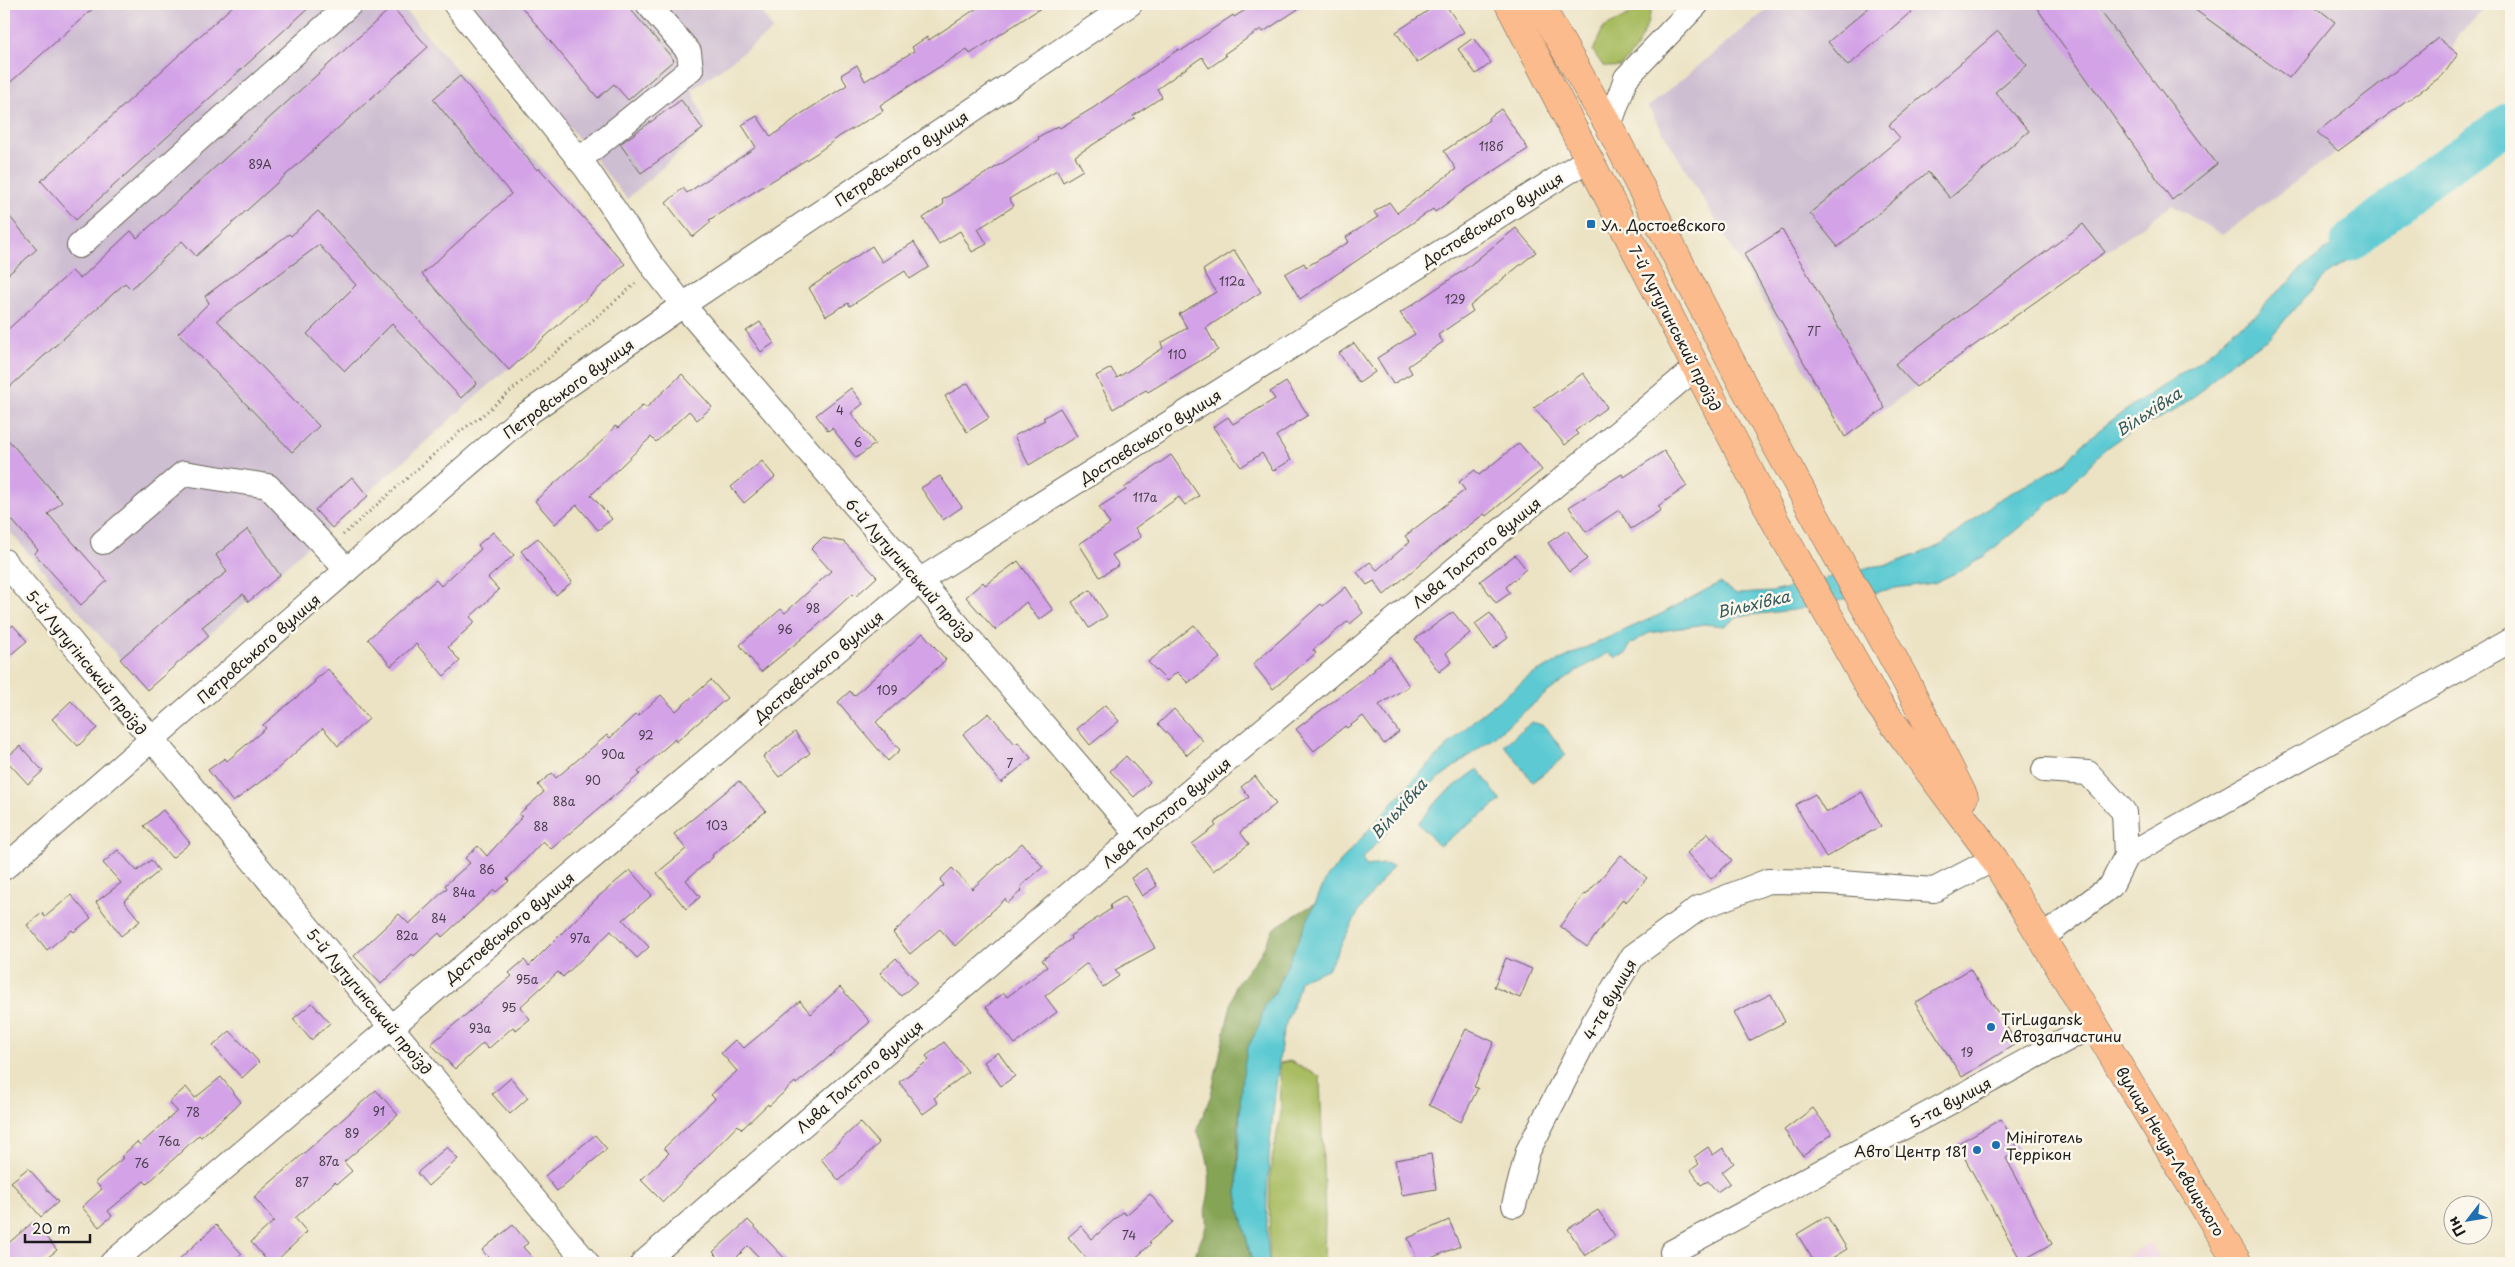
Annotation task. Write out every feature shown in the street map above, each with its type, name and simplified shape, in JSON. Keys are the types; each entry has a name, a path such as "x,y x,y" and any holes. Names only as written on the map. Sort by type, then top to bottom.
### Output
{"main road":[{"name":"7-й Лутугинський проїзд","path":"1509,4 1590,158 1695,368 1774,519 1878,703"},
{"path":"1539,4 1609,126"},
{"name":"вулиця Нечуя-Левицького","path":"1609,126 1741,381 1907,683 1994,859"},
{"name":"вулиця Нечуя-Левицького","path":"1878,703 1994,859 2238,1263"}],"street":[{"path":"79,246 350,4"},
{"name":"6-й Лутугинський проїзд","path":"455,4 579,160 654,268 683,306 1138,835"},
{"path":"579,160 691,69 689,52 648,4"},
{"name":"Петровського вулиця","path":"4,868 524,416 683,306 1130,4"},
{"path":"1609,126 1626,78 1697,4"},
{"name":"Достоєвського вулиця","path":"112,1263 919,582 1590,158"},
{"name":"Льва Толстого вулиця","path":"643,1263 1138,835 1695,368"},
{"path":"103,542 184,473 268,486 347,570"},
{"name":"5-й Лутугінський проїзд","path":"4,561 151,740"},
{"path":"2126,856 2511,640"},
{"name":"5-й Лутугинський проїзд","path":"151,740 392,1026 587,1263"},
{"path":"2043,938 2111,886 2126,856 2124,812 2088,773 2044,770"},
{"name":"4-та вулиця","path":"1514,1205 1528,1151 1596,1018 1633,956 1699,908 1768,881 1828,882 1934,890 1994,859"},
{"name":"5-та вулиця","path":"1672,1252 2095,1024"}],"path":[{"path":"328,549 458,433 483,415 654,268"}],"shaded area":[{"path":"4,4 400,4 625,264 147,690 4,525"},
{"path":"471,4 775,4 762,12 773,30 692,90 707,128 627,199"},
{"path":"1774,4 2490,4 2457,36 2443,75 2222,235 2172,205 1845,437 1648,107"},
{"path":"2151,1242 2162,1263 2114,1263"}],"green space":[{"path":"1652,4 1646,27 1632,53 1620,65 1612,67 1603,66 1593,51 1603,28"},
{"path":"1317,902 1274,994 1265,1005 1259,1026 1247,1049 1238,1125 1237,1194 1252,1263 1194,1263 1195,1254 1206,1226 1205,1208 1209,1186 1209,1168 1197,1130 1211,1095 1235,986 1261,953 1274,928"},
{"path":"1290,1061 1320,1077 1325,1218 1324,1263 1269,1263 1270,1170 1281,1113 1280,1063"}],"water":[{"path":"2386,201 2399,215 2347,262 2329,273 2295,308 2269,339 2232,361 2201,391 2172,412 2126,434 2106,448 2066,489 1983,557 1962,570 1934,583 1895,588 1794,610 1740,616 1724,626 1704,624 1649,633 1630,644 1626,654 1616,658 1608,653 1577,671 1431,784 1362,859 1366,866 1384,864 1393,866 1359,911 1328,969 1300,980 1282,1038 1275,1092 1268,1180 1267,1237 1269,1263 1252,1263 1237,1194 1241,1086 1247,1049 1259,1026 1265,1005 1274,994 1327,877 1413,780 1474,720 1530,676 1580,650 1659,615 1719,583 1737,594 1772,592 1870,567 1891,564 1940,546 1995,502 2067,462 2084,442 2116,417 2205,357 2233,330 2258,314 2269,299 2288,284 2305,265 2331,247"},
{"path":"1532,722 1545,726 1566,755 1533,782 1504,745"},
{"path":"1478,769 1501,801 1439,846 1418,823 1444,794"}],"building":[{"path":"13,4 98,4 4,88 4,12"},
{"path":"235,4 313,4 76,220 41,181"},
{"path":"519,4 626,4 674,60 628,100 614,84 598,98"},
{"path":"983,4 1047,4 970,54 967,49 880,105 883,111 840,136 817,153 709,220 711,222 693,237 666,203 683,188 687,193 756,147 742,125 757,116 771,137 801,114 847,85 841,75 857,65 865,81 914,51 912,47 927,37 929,40"},
{"path":"1255,4 1306,4 1263,32 1261,29 1224,54 1226,56 1209,68 1202,57 1157,89 1162,97 1133,116 1135,118 1075,156 1083,170 1063,182 1057,170 1009,199 1014,206 978,229 987,244 972,252 960,231 939,244 923,218 944,204 942,200 1006,161 1039,139 1038,137 1058,126 1060,128 1093,108 1179,49 1181,51 1233,15 1234,17"},
{"path":"1438,4 1445,4 1464,32 1417,63 1396,32"},
{"path":"1873,4 1920,4 1848,66 1828,42"},
{"path":"2034,4 2095,4 2217,164 2172,200"},
{"path":"2187,4 2312,4 2335,22 2289,78"},
{"path":"392,7 428,47 196,256 182,241 131,289 125,283 4,392 4,333 72,271 80,279 131,231 137,238"},
{"path":"1998,31 2027,65 1995,92 2029,131 1950,198 1928,172 1838,247 1810,213 1900,138 1889,125"},
{"path":"1473,38 1491,63 1476,74 1458,49"},
{"path":"2438,38 2458,54 2443,75 2338,151 2317,132"},
{"path":"460,76 537,170 539,168 625,264 509,370 422,274 511,194 433,99"},
{"path":"681,100 703,129 641,173 620,144"},
{"path":"1501,109 1528,149 1435,212 1433,209 1300,299 1285,274 1304,263 1306,267 1349,242 1346,237 1378,217 1374,212 1389,202 1397,213 1456,169 1444,151 1489,120 1488,118"},
{"path":"4,210 37,249 4,278"},
{"path":"318,211 477,383 461,398 392,324 345,371 307,334 356,285 319,245 217,320 319,426 292,452 178,333 209,303 205,296 289,234 291,236"},
{"path":"2083,224 2105,252 1916,387 1895,364"},
{"path":"1516,228 1536,252 1470,306 1473,311 1438,335 1443,342 1408,366 1412,373 1393,384 1377,358 1415,334 1400,313 1464,270"},
{"path":"1782,230 1885,408 1845,437 1744,254"},
{"path":"914,242 929,267 910,279 905,271 850,306 848,303 826,316 809,288 872,246 882,262"},
{"path":"1234,250 1261,292 1206,328 1218,350 1148,392 1146,390 1113,409 1096,376 1111,368 1117,378 1163,348 1161,343 1187,328 1179,314 1216,292 1203,270"},
{"path":"760,322 774,343 761,352 746,331"},
{"path":"1354,343 1375,372 1359,383 1339,353"},
{"path":"1583,373 1607,407 1575,431 1578,434 1565,445 1534,408"},
{"path":"682,374 712,407 697,420 689,411 656,442 651,437 591,495 612,519 598,530 577,505 555,524 535,501 602,441 615,426 618,428 643,405 646,408"},
{"path":"1286,382 1308,415 1276,436 1291,460 1273,471 1262,453 1241,467 1213,427 1228,417 1233,424 1275,399 1270,392"},
{"path":"968,383 989,418 967,432 945,396"},
{"path":"851,388 863,404 851,413 875,444 856,458 832,428 828,431 816,415"},
{"path":"1060,408 1077,436 1029,465 1014,436 1045,420 1043,418"},
{"path":"4,435 62,502 48,514 107,581 81,605 34,553 38,550 4,511"},
{"path":"1519,443 1542,470 1486,516 1484,514 1438,549 1384,595 1374,581 1367,585 1357,572 1370,562 1377,570 1410,542 1405,536 1465,490 1459,482 1475,470 1479,475"},
{"path":"1664,451 1687,486 1658,506 1661,510 1631,529 1619,510 1586,532 1569,507 1622,474 1624,477"},
{"path":"1171,455 1199,496 1185,505 1179,497 1135,528 1141,537 1112,555 1119,565 1100,577 1079,544 1110,524 1099,507 1126,490 1124,488"},
{"path":"762,461 775,477 744,503 731,487"},
{"path":"940,476 962,507 943,520 921,488"},
{"path":"352,477 368,496 332,528 315,510"},
{"path":"248,529 280,575 248,602 243,594 202,627 209,636 147,690 120,659 183,605 227,572 216,555"},
{"path":"1567,530 1587,559 1569,572 1548,543"},
{"path":"493,532 514,555 488,578 499,590 470,617 475,622 448,647 460,661 444,676 416,644 391,666 368,639 436,580 441,586 481,549 478,545"},
{"path":"538,538 572,582 556,595 521,551"},
{"path":"822,538 844,542 877,577 855,597 852,594 816,627 761,672 740,645 781,609 785,613 831,571 811,549"},
{"path":"1515,555 1526,569 1506,587 1510,593 1496,603 1480,581"},
{"path":"1018,561 1053,610 1039,620 1026,602 995,630 966,597 983,582 985,585"},
{"path":"1346,587 1363,613 1350,624 1348,621 1313,650 1316,653 1273,689 1253,664 1321,604 1323,606"},
{"path":"1090,590 1107,616 1089,628 1072,602"},
{"path":"1453,612 1470,633 1446,653 1452,662 1439,672 1415,639"},
{"path":"1490,613 1508,638 1493,649 1475,624"},
{"path":"13,625 27,641 4,660 4,633"},
{"path":"1194,625 1220,658 1188,683 1177,672 1167,681 1148,662"},
{"path":"923,633 946,660 876,722 900,750 888,761 838,702 850,691 854,696"},
{"path":"1390,657 1409,686 1379,705 1399,732 1384,744 1363,716 1347,728 1345,726 1314,751 1296,729"},
{"path":"328,669 369,719 338,746 323,728 275,771 233,802 208,770 225,758 227,761 266,728 263,725"},
{"path":"711,680 727,698 676,742 675,739 638,772 640,774 551,849 543,841 507,879 509,881 496,892 494,890 442,937 439,933 414,956 412,954 381,984 354,956 399,914 409,924 447,888 445,885 470,863 465,858 478,846 487,856 522,817 519,814 544,792 538,785 552,773 556,778 607,735 610,738 636,714 638,716 661,695 676,711"},
{"path":"71,701 97,728 78,746 52,719"},
{"path":"1105,705 1119,721 1090,745 1077,729"},
{"path":"1174,709 1203,741 1187,755 1158,724"},
{"path":"989,713 1015,744 1018,742 1031,758 1001,783 963,734"},
{"path":"795,732 810,753 779,777 763,757"},
{"path":"20,746 43,771 28,784 5,759"},
{"path":"1126,756 1150,782 1134,797 1110,771"},
{"path":"1255,776 1276,804 1240,832 1249,844 1213,871 1192,844 1216,826 1214,823 1249,797 1241,787"},
{"path":"739,781 766,811 712,855 713,857 686,880 700,897 686,909 657,873 686,849 674,834"},
{"path":"1862,792 1881,826 1826,857 1795,805 1815,794 1826,813"},
{"path":"163,810 190,843 172,858 144,826"},
{"path":"1708,833 1732,860 1711,879 1687,853"},
{"path":"1022,843 1043,867 1020,887 1022,890 1008,903 1005,899 955,946 940,929 910,954 893,933 944,885 940,880 952,868 972,889"},
{"path":"118,850 137,871 151,860 159,871 124,901 140,921 121,936 96,902 121,883 103,863"},
{"path":"1621,855 1647,878 1626,902 1623,899 1587,947 1560,926 1584,894 1586,895"},
{"path":"1146,868 1157,886 1142,896 1131,878"},
{"path":"630,870 652,895 623,920 649,947 637,958 611,931 563,977 558,972 520,1007 530,1019 516,1030 513,1027 488,1049 483,1043 455,1069 431,1044 512,976 509,973 524,960 529,966 599,896"},
{"path":"71,895 91,918 47,950 27,925 42,913 45,917"},
{"path":"1125,896 1155,948 1115,970 1119,976 1103,987 1087,963 1045,996 1057,1012 1015,1044 986,1007 1004,993 1007,997 1047,967 1042,960 1071,939 1070,936 1111,909 1110,905"},
{"path":"896,958 917,982 901,996 880,973"},
{"path":"1506,958 1532,969 1520,998 1494,987"},
{"path":"1970,969 2017,1043 1962,1077 1915,1003"},
{"path":"840,987 870,1022 796,1084 795,1082 769,1106 768,1104 742,1129 738,1125 663,1202 641,1180 669,1153 664,1148 715,1099 711,1095 737,1071 721,1053 735,1040 744,1048 800,1001 811,1014"},
{"path":"1771,994 1785,1022 1749,1041 1734,1012"},
{"path":"312,1003 330,1023 311,1040 293,1019"},
{"path":"1466,1029 1494,1042 1474,1087 1478,1088 1461,1122 1429,1105"},
{"path":"230,1031 259,1062 242,1078 213,1046"},
{"path":"944,1042 968,1072 934,1098 938,1103 923,1114 899,1082 929,1060 926,1056"},
{"path":"998,1052 1015,1076 1001,1086 984,1062"},
{"path":"221,1077 241,1102 201,1137 199,1135 147,1184 144,1181 108,1211 112,1216 99,1227 82,1207 102,1189 95,1182 123,1158 121,1157 137,1142 140,1145 177,1111 169,1102 186,1087 195,1098"},
{"path":"511,1078 528,1098 510,1114 492,1094"},
{"path":"376,1090 398,1115 344,1162 352,1171 337,1184 335,1182 295,1218 307,1232 274,1263 269,1263 251,1242 274,1221 254,1197"},
{"path":"1813,1108 1832,1134 1803,1156 1784,1130"},
{"path":"2001,1119 2019,1150 2006,1158 2052,1244 2021,1261 1957,1144"},
{"path":"860,1122 879,1143 839,1181 821,1159"},
{"path":"595,1135 607,1149 557,1191 545,1176"},
{"path":"447,1147 458,1159 428,1186 417,1173"},
{"path":"1708,1147 1713,1155 1723,1148 1734,1163 1722,1172 1730,1183 1717,1192 1708,1181 1701,1185 1691,1170 1699,1164 1694,1157"},
{"path":"1431,1154 1436,1189 1402,1195 1395,1160"},
{"path":"28,1168 58,1202 41,1217 11,1182"},
{"path":"1150,1194 1173,1222 1149,1242 1151,1244 1130,1263 1090,1263 1068,1237 1081,1226 1092,1239 1123,1212 1126,1215"},
{"path":"1598,1210 1615,1236 1585,1256 1568,1229"},
{"path":"1827,1216 1847,1249 1824,1263 1815,1263 1797,1234"},
{"path":"748,1220 789,1263 765,1263 748,1246 731,1263 724,1263 713,1252"},
{"path":"1449,1220 1460,1246 1419,1263 1408,1238"},
{"path":"33,1222 57,1250 41,1263 4,1263 4,1247"},
{"path":"216,1225 242,1254 232,1263 175,1263"},
{"path":"513,1225 528,1243 523,1247 537,1263 493,1263 482,1250"}],"waterway":[{"name":"Вільхівка","path":"2350,242 2431,176 2511,121"}],"place":[{"name":"Ул. Достоевского","path":"1591,224"},
{"name":"TirLugansk Автозапчастини","path":"1991,1027"},
{"name":"Мініготель Террікон","path":"1996,1145"},
{"name":"Авто Центр 181","path":"1977,1150"}]}
